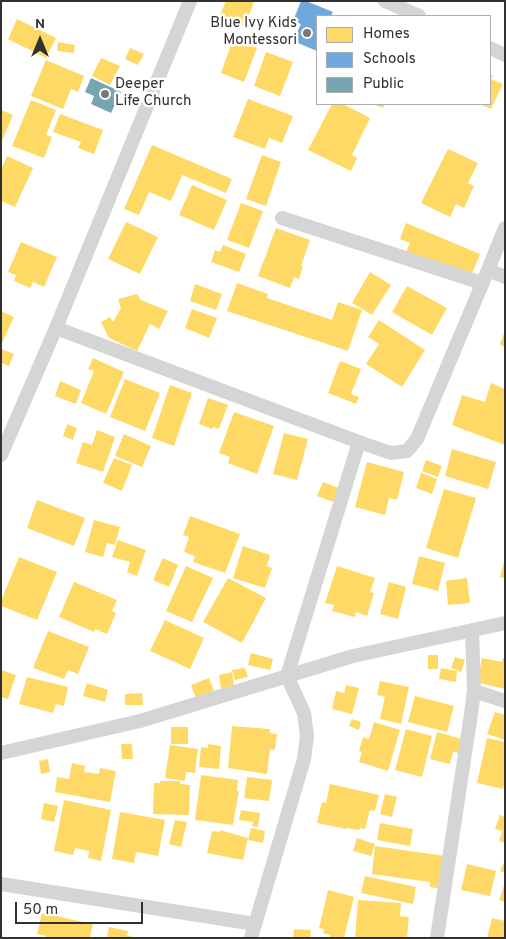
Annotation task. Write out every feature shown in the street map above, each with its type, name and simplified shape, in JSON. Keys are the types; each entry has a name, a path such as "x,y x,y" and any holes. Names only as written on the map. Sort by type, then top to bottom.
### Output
{"street":[{"path":"1,456 56,328 190,1"},
{"path":"388,2 417,15"},
{"path":"491,48 505,55"},
{"path":"282,218 482,283"},
{"path":"56,328 359,442 391,452 407,451 417,439 505,228"},
{"path":"488,270 505,277"},
{"path":"1,884 253,931 304,760 307,736 304,713 287,676 359,442"},
{"path":"1,753 140,721 353,656 505,623"},
{"path":"437,938 474,692 472,630"},
{"path":"474,692 505,701"}],"building: Homes":[{"path":"226,1 254,2 245,26 219,17"},
{"path":"17,19 56,38 46,58 8,39"},
{"path":"233,39 257,48 244,82 221,73"},
{"path":"58,42 75,45 74,53 57,51"},
{"path":"130,48 144,54 138,65 125,59"},
{"path":"266,52 293,62 280,96 254,86"},
{"path":"101,58 120,66 110,85 92,76"},
{"path":"46,60 84,76 78,92 71,89 63,109 31,96"},
{"path":"491,79 503,84 491,109 482,105 491,105"},
{"path":"248,99 293,116 282,143 269,138 265,149 233,137"},
{"path":"31,100 56,110 46,135 52,137 44,158 12,146"},
{"path":"331,105 345,105 370,118 352,155 357,158 351,171 308,150"},
{"path":"1,110 13,115 1,143"},
{"path":"60,114 103,130 94,154 78,148 81,142 53,132"},
{"path":"152,145 232,179 226,193 182,175 171,201 149,192 139,215 124,209"},
{"path":"448,149 478,163 468,183 474,186 464,208 456,204 450,217 421,203"},
{"path":"262,155 281,162 266,206 246,199"},
{"path":"7,156 33,168 15,207 1,201 1,170"},
{"path":"192,185 227,200 214,230 179,215"},
{"path":"241,203 263,211 249,248 227,240"},
{"path":"126,222 158,237 140,274 108,259"},
{"path":"406,223 480,254 470,278 406,252 410,243 400,239"},
{"path":"276,228 310,240 301,266 303,267 299,279 294,277 290,288 258,276"},
{"path":"21,242 57,257 44,287 33,282 30,288 14,281 16,275 8,272"},
{"path":"223,245 246,254 239,272 211,262 215,250 220,252"},
{"path":"370,272 391,285 372,315 352,303"},
{"path":"237,283 268,294 267,298 332,320 338,302 362,310 348,351 227,311"},
{"path":"195,284 222,294 216,310 190,301"},
{"path":"407,286 447,308 432,335 392,312"},
{"path":"137,294 141,300 168,311 159,329 150,324 137,351 109,338 101,322 110,317 113,322 121,308 118,299"},
{"path":"192,309 217,318 209,338 185,328"},
{"path":"1,311 14,317 1,345"},
{"path":"379,320 425,350 402,387 366,364 379,344 368,337"},
{"path":"505,331 505,348 500,344"},
{"path":"1,349 14,354 9,366 1,363"},
{"path":"93,358 124,372 106,414 81,403 94,371 88,369"},
{"path":"340,361 361,369 351,394 359,397 356,404 328,393"},
{"path":"125,379 160,393 145,431 110,417"},
{"path":"60,381 81,390 76,404 55,396"},
{"path":"491,383 505,389 505,445 452,425 462,395 485,402"},
{"path":"170,385 192,393 174,446 152,438"},
{"path":"208,398 228,405 219,429 213,427 212,429 199,424"},
{"path":"234,412 274,426 257,474 228,463 230,457 219,453"},
{"path":"67,424 77,428 73,440 63,436"},
{"path":"97,430 115,437 103,472 76,463 83,442 92,445"},
{"path":"284,433 308,439 297,480 273,474"},
{"path":"124,434 151,446 142,467 115,456"},
{"path":"452,449 496,462 488,489 445,476"},
{"path":"114,458 132,465 122,491 103,483"},
{"path":"426,460 442,466 438,477 422,471"},
{"path":"367,462 404,472 397,500 389,498 385,515 355,507"},
{"path":"421,473 437,479 432,494 416,488"},
{"path":"323,482 339,488 333,502 317,496"},
{"path":"444,489 476,498 458,558 426,548"},
{"path":"37,500 85,518 74,546 27,528"},
{"path":"190,516 240,534 225,573 193,562 195,556 184,552 189,537 183,535"},
{"path":"94,520 120,527 115,545 107,543 103,557 85,552"},
{"path":"118,540 146,550 137,576 127,572 130,562 112,557"},
{"path":"243,546 270,555 267,566 272,568 265,588 233,578"},
{"path":"419,556 445,563 438,591 412,584"},
{"path":"19,557 57,572 37,620 1,606 1,601"},
{"path":"163,558 178,565 169,587 153,580"},
{"path":"505,562 505,578 500,577"},
{"path":"186,566 213,578 192,622 166,611"},
{"path":"337,566 375,578 370,592 374,593 367,616 356,612 355,617 332,611 334,605 325,603"},
{"path":"228,578 266,598 242,643 203,622"},
{"path":"467,578 470,603 448,605 446,581"},
{"path":"74,582 117,600 112,611 116,613 107,634 95,629 94,632 59,617"},
{"path":"389,582 406,587 398,619 380,614"},
{"path":"165,620 204,638 190,669 150,651"},
{"path":"48,631 89,647 78,674 68,670 64,679 33,668"},
{"path":"251,653 273,659 270,670 248,665"},
{"path":"428,655 438,655 438,669 428,669"},
{"path":"455,657 465,660 461,672 451,668"},
{"path":"482,658 502,662 503,658 505,659 505,689 479,683 480,679 478,678"},
{"path":"245,668 248,677 235,680 232,670"},
{"path":"441,668 457,671 456,682 439,679"},
{"path":"1,670 16,675 8,699 1,697"},
{"path":"232,672 234,686 221,689 219,675"},
{"path":"27,677 68,687 64,706 56,704 53,713 19,704"},
{"path":"209,678 214,691 196,698 191,685"},
{"path":"380,681 409,687 401,724 380,719 385,697 377,695"},
{"path":"87,683 108,690 105,702 83,696"},
{"path":"346,685 359,688 352,714 332,709 336,691 344,693"},
{"path":"142,693 143,705 125,705 125,694"},
{"path":"415,696 454,706 447,732 408,722"},
{"path":"495,712 505,715 505,740 487,734"},
{"path":"352,719 361,722 359,730 349,726"},
{"path":"374,722 400,730 388,771 359,762 362,752 359,751 363,737 369,739"},
{"path":"232,726 270,729 270,733 277,734 275,750 270,749 267,774 228,768"},
{"path":"171,727 188,727 188,744 171,744"},
{"path":"406,729 432,736 422,777 395,770"},
{"path":"437,732 462,739 459,753 453,752 450,764 430,759"},
{"path":"487,738 505,742 505,781 503,789 477,783"},
{"path":"121,744 132,744 133,759 122,759"},
{"path":"208,744 221,746 219,769 199,767 201,747 208,748"},
{"path":"170,745 198,749 195,773 186,772 185,781 165,778"},
{"path":"48,759 50,772 41,774 39,761"},
{"path":"72,763 85,766 84,772 99,774 100,768 116,771 110,802 55,792 57,777 69,779"},
{"path":"201,775 238,780 237,791 239,791 233,825 195,820"},
{"path":"247,777 272,780 269,801 244,798"},
{"path":"160,781 180,781 180,784 190,785 189,815 153,814 154,783 160,783"},
{"path":"330,784 379,795 375,811 370,810 365,829 346,829 317,823 322,802 326,803"},
{"path":"385,794 397,797 392,817 380,814"},
{"path":"64,800 111,810 101,861 88,858 89,851 75,848 73,855 54,851"},
{"path":"44,803 58,806 54,822 41,819"},
{"path":"241,810 260,813 258,827 252,826 253,822 239,820"},
{"path":"120,812 165,820 158,856 136,852 134,863 112,859"},
{"path":"500,815 505,817 505,843 499,841 502,831 495,829"},
{"path":"175,820 187,822 181,847 169,844"},
{"path":"380,823 413,829 410,846 377,840"},
{"path":"251,828 265,831 263,843 248,840"},
{"path":"220,830 248,838 243,860 207,853 212,831 220,832"},
{"path":"357,838 375,844 371,856 353,851"},
{"path":"375,846 445,856 441,889 430,887 430,882 372,874"},
{"path":"505,860 505,873 500,871"},
{"path":"467,864 496,871 490,896 461,890"},
{"path":"365,876 416,887 413,904 361,893"},
{"path":"505,882 505,902 499,900"},
{"path":"328,890 354,897 344,938 329,938 330,935 323,933 324,929 319,928"},
{"path":"358,900 401,903 400,916 409,917 407,938 355,938"},
{"path":"42,913 93,924 90,938 46,938 46,936 37,934"},
{"path":"492,918 505,921 505,938 487,938"},
{"path":"109,927 128,931 127,935 135,938 107,938"},
{"path":"294,929 311,930 310,938 293,938"}],"building: Schools":[{"name":"Blue Ivy Kids Montessori","path":"301,1 306,1 333,12 332,15 316,15 316,51 293,41 301,24 293,21"}],"building: Public":[{"name":"Deeper Life Church","path":"91,78 121,92 111,113 91,104 94,96 85,92"}],"place":[{"name":"Blue Ivy Kids Montessori","path":"307,33"},
{"name":"Deeper Life Church","path":"105,94"}]}
